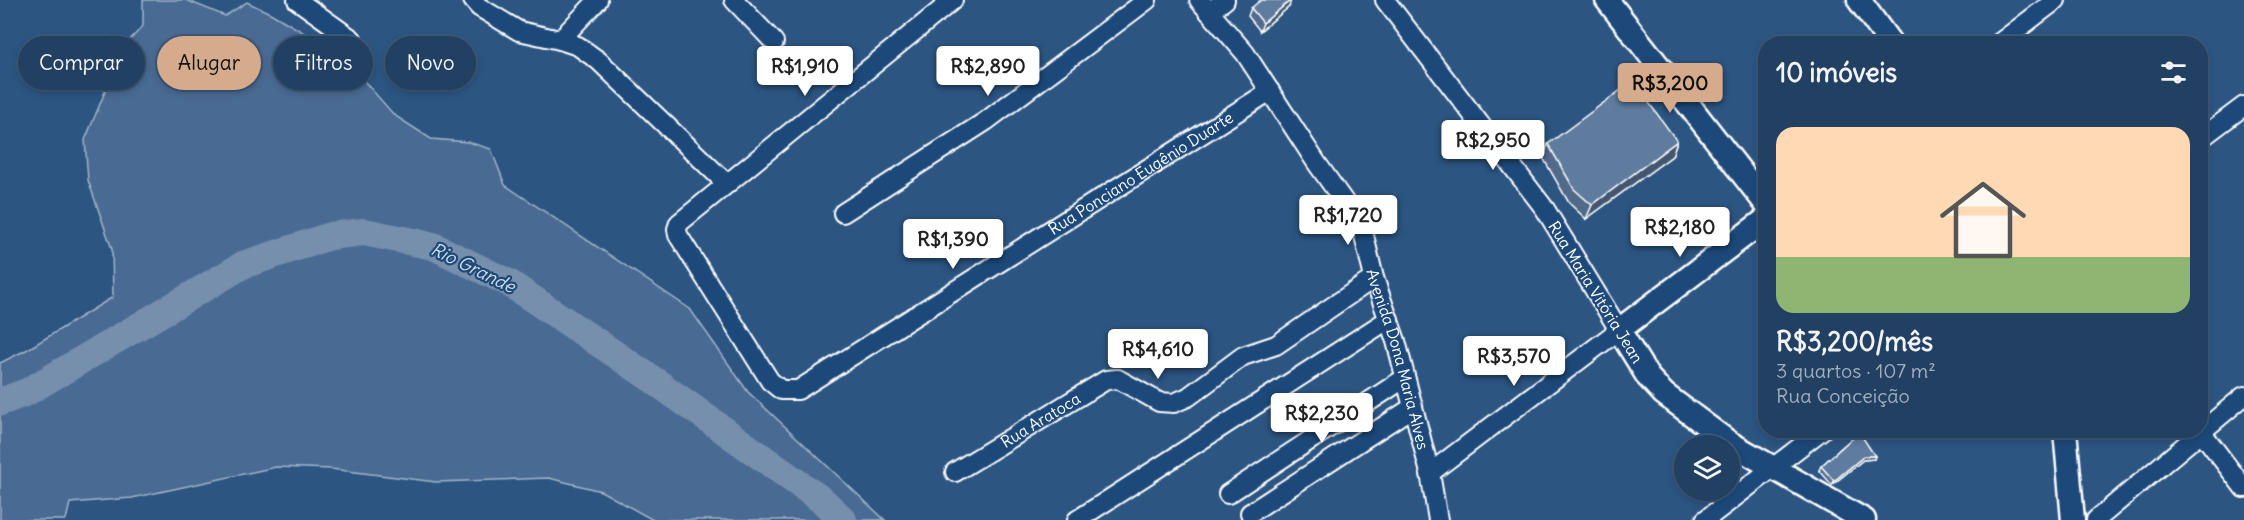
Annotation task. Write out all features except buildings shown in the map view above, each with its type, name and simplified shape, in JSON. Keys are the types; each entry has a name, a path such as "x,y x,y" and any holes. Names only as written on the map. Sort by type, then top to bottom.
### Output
{"main road":[{"path":"1607,0 1758,194"},
{"path":"1859,0 1885,36"},
{"path":"1619,330 1758,225"},
{"name":"Rua Maria Vitória Jean","path":"1619,330 1648,377 1664,394 1730,443 1864,520"},
{"path":"2066,438 2073,520"}],"street":[{"path":"297,0 348,36"},
{"path":"473,0 479,7 519,31 578,46 599,61 727,184 953,0"},
{"path":"560,40 598,0"},
{"path":"734,0 774,42"},
{"path":"843,213 986,121 1147,0"},
{"path":"1204,6 1225,0"},
{"name":"Rua Maria Vitória Jean","path":"1385,0 1545,209 1619,330"},
{"path":"2009,36 2056,0"},
{"name":"Avenida Dona Maria Alves","path":"1204,6 1245,53 1362,226 1374,278 1406,378 1430,473 1438,520"},
{"name":"Rua Ponciano Eugênio Duarte","path":"727,184 679,223 678,235 770,381 781,390 798,390 1270,91"},
{"path":"2208,133 2244,106"},
{"name":"Rua Aratoca","path":"955,471 1106,380 1118,379 1145,392 1159,402 1174,403 1188,397 1243,356 1276,345 1374,278"},
{"path":"1077,520 1389,319"},
{"path":"1430,473 1619,330"},
{"path":"1228,494 1406,378"},
{"path":"2208,426 2244,396"},
{"path":"1250,513 1413,407"},
{"path":"1706,520 1812,438"},
{"path":"2096,520 2194,438"},
{"path":"2206,438 2244,488"}],"shaded area":[{"path":"143,0 186,0 225,16 247,2 309,36 273,36 273,90 372,90 394,115 431,139 468,142 491,149 505,185 690,309 748,392 885,520 653,520 601,491 549,478 436,482 331,469 276,467 132,498 70,503 66,520 0,520 0,363 28,349 113,297 112,249 88,180 85,140 106,90 145,90 145,36 134,36 143,26"}],"waterway":[{"name":"Rio Grande","path":"0,402 27,392 243,265 330,236 364,232 433,246 509,283 655,381 823,501 843,520"}]}
